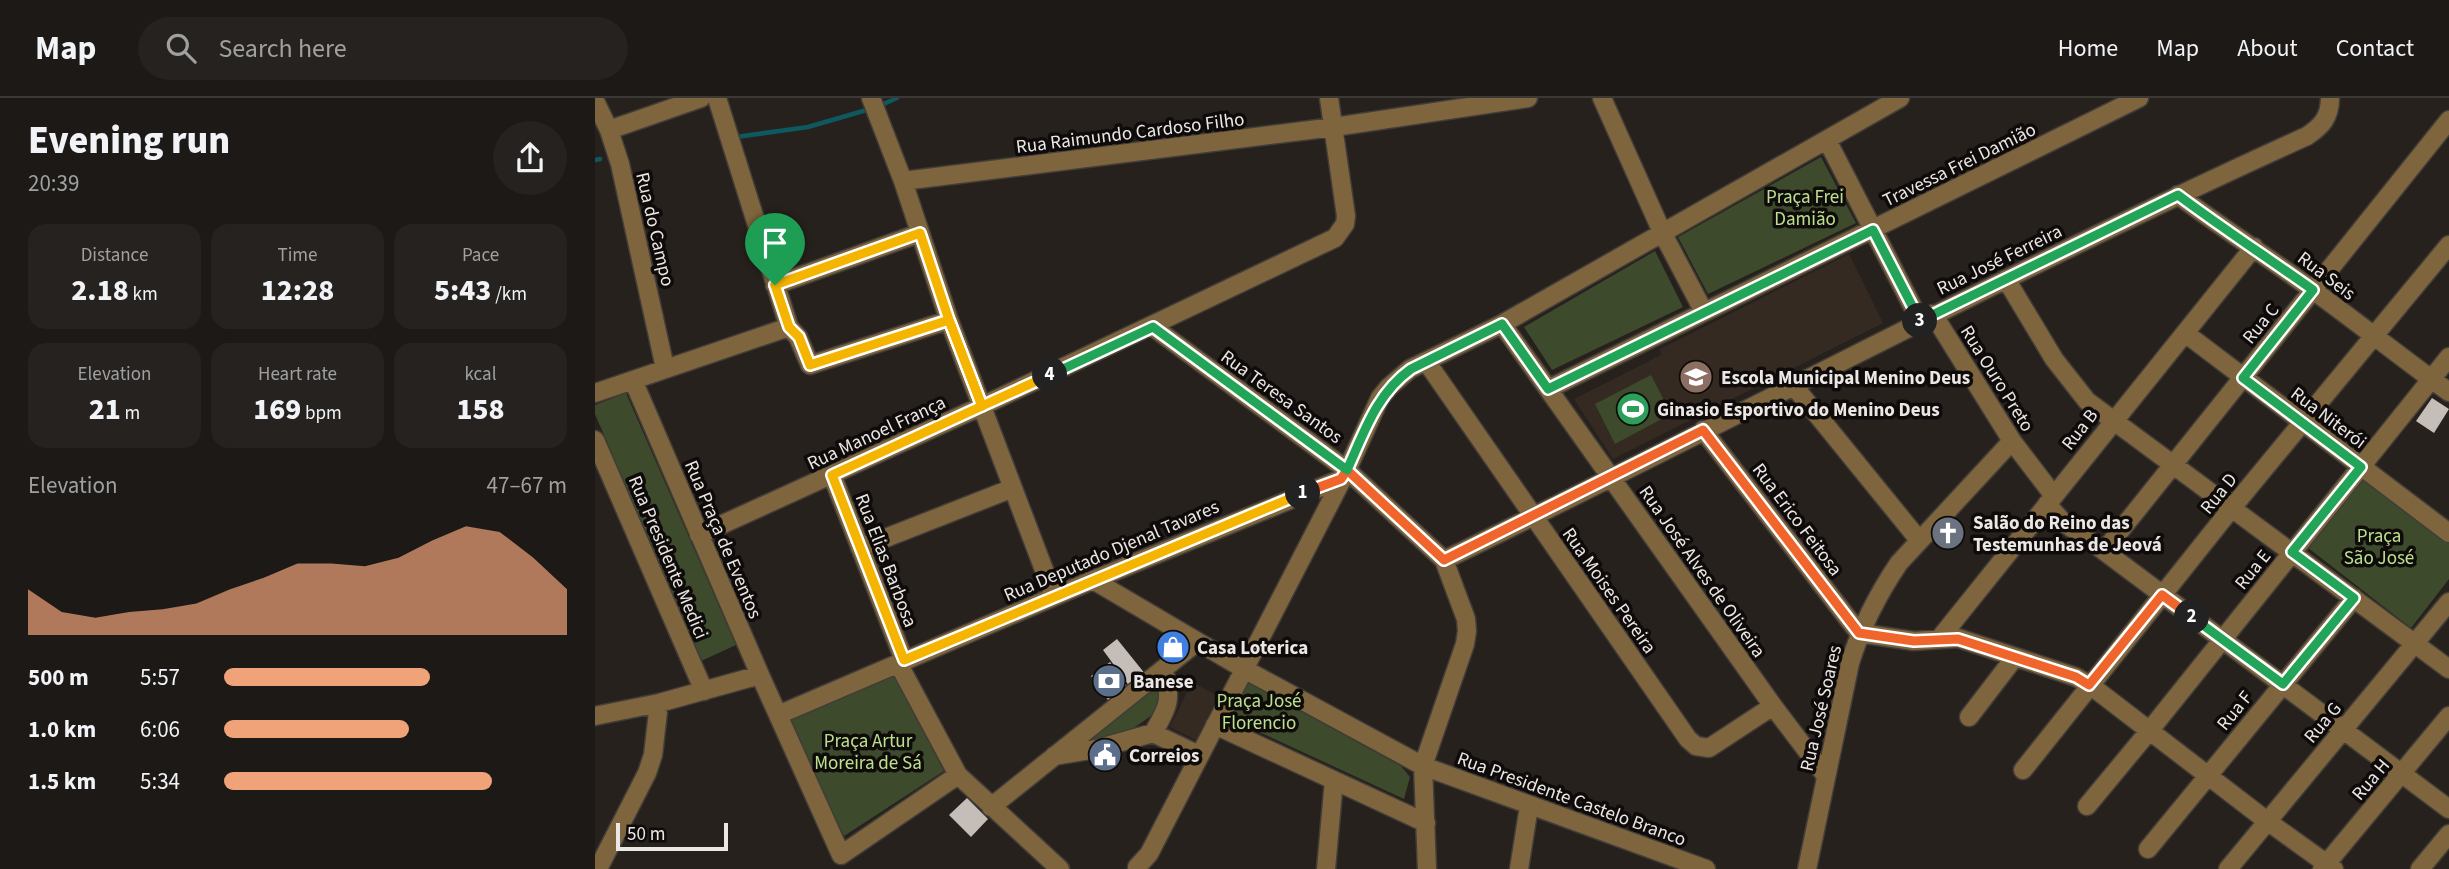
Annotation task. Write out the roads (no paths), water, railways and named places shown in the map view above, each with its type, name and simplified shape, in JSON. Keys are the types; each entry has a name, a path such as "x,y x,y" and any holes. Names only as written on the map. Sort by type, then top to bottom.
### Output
{"street":[{"path":"609,130 701,98"},
{"path":"717,98 789,327 799,337 810,365 949,320"},
{"path":"871,98 903,181 949,320 1054,596"},
{"path":"1329,98 1334,127"},
{"name":"Rua Raimundo Cardoso Filho","path":"903,181 1334,127 1528,98"},
{"path":"1602,98 1662,232 1704,312"},
{"path":"1134,868 1149,854 1344,474 1380,398 1399,377 1502,324 1901,98"},
{"name":"Travessa Frei Damião","path":"1873,230 2139,98"},
{"name":"Rua José Ferreira","path":"1444,560 1926,318 2316,130 2328,114 2330,98"},
{"name":"Rua do Campo","path":"595,101 609,130 620,164 665,368"},
{"name":"Rua C","path":"2104,551 2449,120"},
{"name":"Rua Manoel França","path":"699,535 1153,327 1335,238 1345,224 1346,216 1334,127"},
{"path":"1827,139 1873,230 1926,318"},
{"name":"Rua Seis","path":"2178,195 2313,290 2449,392"},
{"path":"1502,324 1548,389 1873,230"},
{"path":"775,285 920,233"},
{"name":"Rua D","path":"2023,770 2231,509 2449,245"},
{"name":"Rua B","path":"1940,638 2253,247"},
{"path":"2006,279 2065,375 2087,401 2449,669"},
{"name":"Rua Ouro Preto","path":"1926,318 2012,441 2063,522 2449,809"},
{"path":"595,393 789,327"},
{"name":"Rua Teresa Santos","path":"1153,327 1344,474 1444,560"},
{"name":"Rua Niterói","path":"2185,333 2449,533"},
{"name":"Rua E","path":"2087,806 2151,730 2449,357"},
{"name":"Rua Moises Pereira","path":"1426,361 1688,739 1696,746 1709,748 1773,706"},
{"name":"Rua Praça de Eventos","path":"633,380 778,715"},
{"path":"1793,385 1919,540"},
{"name":"Rua José Alves de Oliveira","path":"1548,389 1773,706 1826,776"},
{"name":"Rua Erico Feitosa","path":"1703,430 1859,633"},
{"name":"Rua Presidente Medici","path":"595,440 704,691"},
{"name":"Rua José Soares","path":"1807,869 1850,663 1859,633 1887,581 1919,540 2012,441"},
{"name":"Rua Deputado Djenal Tavares","path":"901,661 1344,474"},
{"name":"Rua Elias Barbosa","path":"832,475 901,661"},
{"path":"860,548 1013,488"},
{"path":"1427,869 1423,766 1465,644 1467,631 1466,619 1444,560"},
{"name":"Rua Presidente Castelo Branco","path":"1093,580 1244,669 1423,766 1706,869"},
{"name":"Rua F","path":"2148,849 2354,598"},
{"name":"Rua G","path":"2228,869 2449,602"},
{"path":"1859,633 1914,641 1958,639 2076,677 2151,730 2328,867"},
{"path":"991,807 1197,642"},
{"path":"1969,718 2015,657"},
{"path":"958,775 838,862 778,715 901,661 958,775 1060,869"},
{"path":"1153,733 1164,714 1170,694 1163,669"},
{"path":"595,716 659,703 760,676"},
{"path":"598,869 647,773 653,755 659,703"},
{"name":"Rua H","path":"2328,867 2449,716"},
{"path":"1215,724 1426,822"},
{"path":"1051,757 1096,749 1153,733 1199,755"},
{"path":"1326,869 1334,779"},
{"path":"1519,869 1529,806"},
{"path":"2420,869 2449,834"}],"waterway":[{"path":"879,106 897,98"},
{"path":"736,137 808,127 870,109"},
{"path":"595,160 600,159"}],"place":[{"name":"Escola Municipal Menino Deus","path":"1696,377"},
{"name":"Ginasio Esportivo do Menino Deus","path":"1633,409"},
{"name":"Salão do Reino das Testemunhas de Jeová","path":"1948,533"},
{"name":"Casa Loterica","path":"1173,647"},
{"name":"Banese","path":"1109,681"},
{"name":"Correios","path":"1105,755"}],"park label":[{"name":"Praça Frei Damião","path":"1805,207"},
{"name":"Praça São José","path":"2379,546"},
{"name":"Praça José Florencio","path":"1259,711"},
{"name":"Praça Artur Moreira de Sá","path":"868,751"}]}
